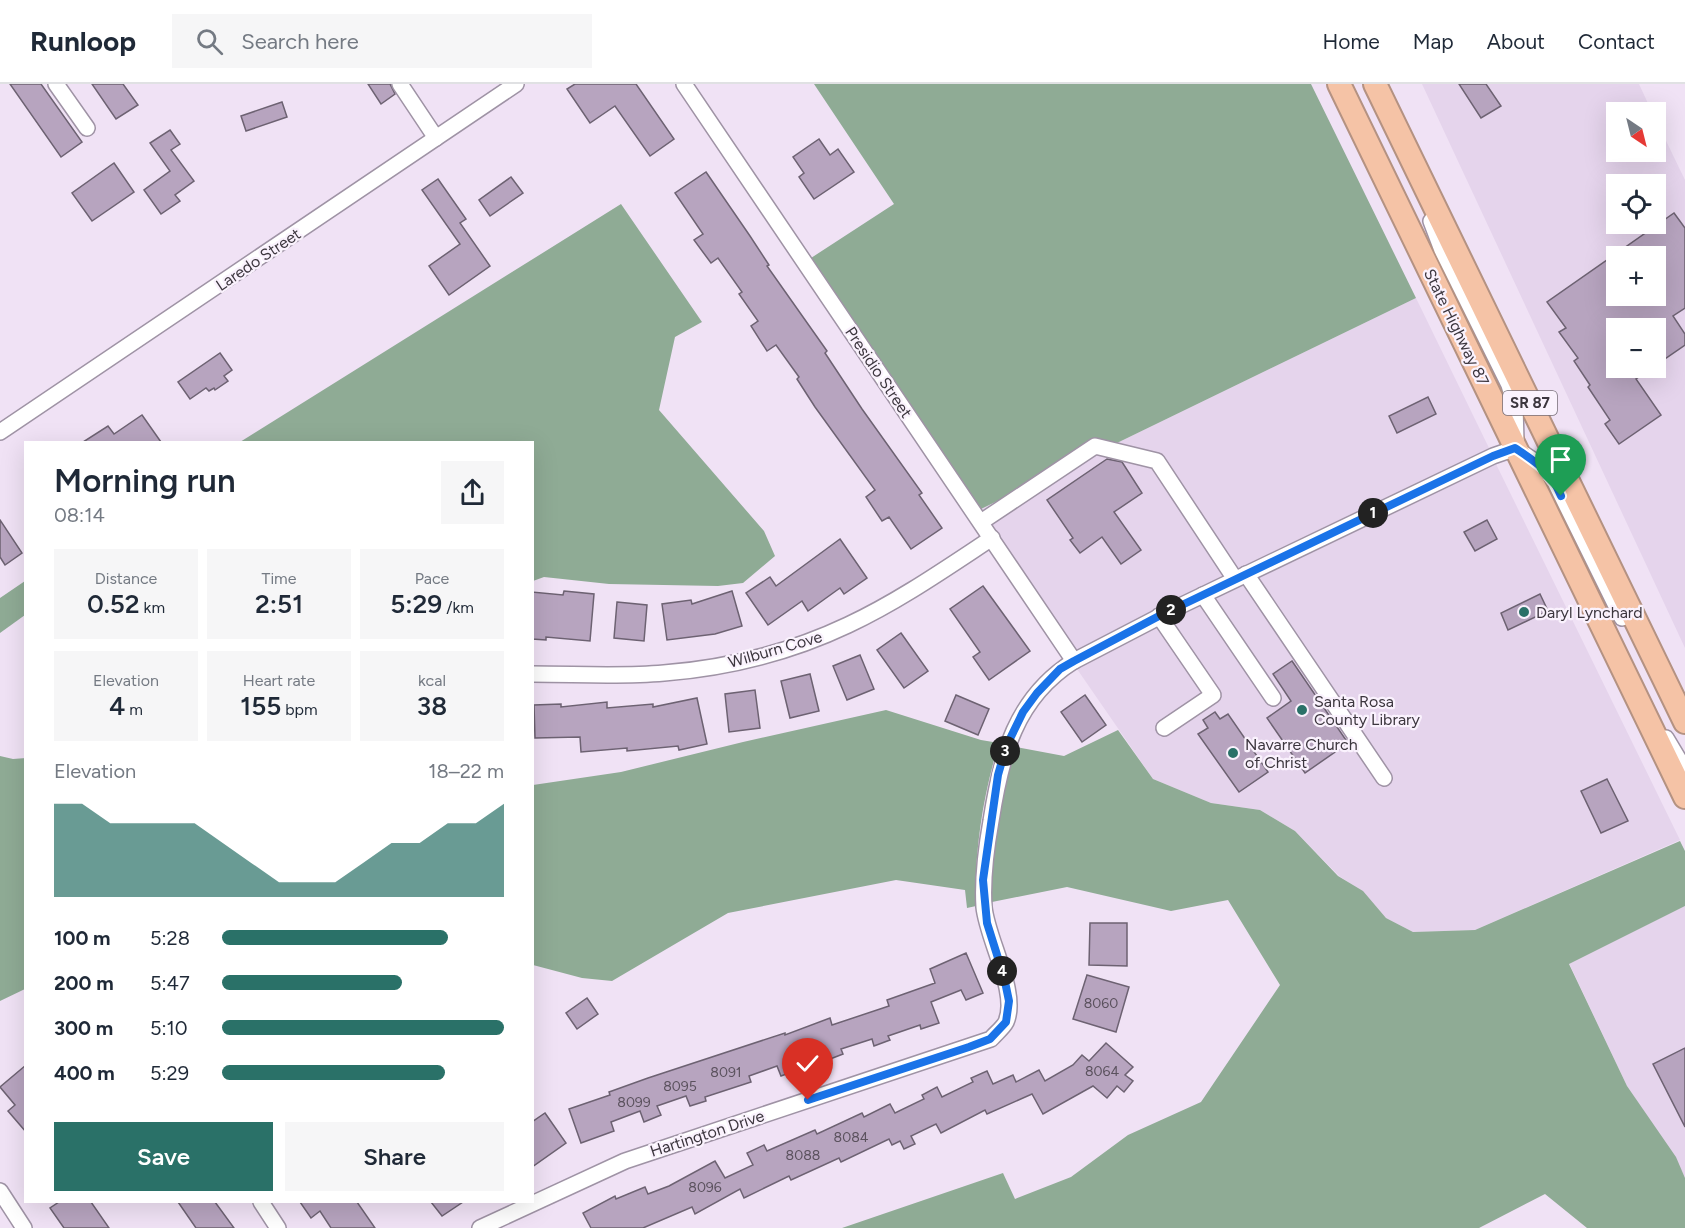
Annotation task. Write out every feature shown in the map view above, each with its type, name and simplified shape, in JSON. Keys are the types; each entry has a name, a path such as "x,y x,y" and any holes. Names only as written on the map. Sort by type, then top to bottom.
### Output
{"highway":[{"name":"State Highway 87","path":"1339,84 1685,797"},
{"name":"SR 87","path":"1375,84 1685,722"}],"street":[{"path":"56,84 87,128"},
{"path":"400,84 436,138"},
{"name":"Laredo Street","path":"0,432 516,84"},
{"name":"Presidio Street","path":"684,84 1074,661"},
{"path":"1401,136 1442,250 1509,385 1515,405 1515,448 1543,467 1555,482 1630,634 1670,692"},
{"path":"981,522 1095,446 1157,462 1384,778"},
{"name":"Hartington Drive","path":"534,1198 625,1161 990,1039 1006,1022 1009,1001 987,923 983,889 986,850 998,775 1006,747 1023,712 1050,678 1074,661 1159,616 1493,456 1515,448"},
{"name":"Wilburn Cove","path":"534,674 663,673 733,663 790,648 848,626 891,603 992,538"},
{"path":"1203,595 1273,698"},
{"path":"1159,616 1213,695 1164,728"},
{"path":"1636,696 1672,746 1685,770"},
{"path":"0,1191 24,1228"},
{"path":"262,1203 278,1228"},
{"name":"Hartington Drive","path":"480,1228 518,1205"}],"shaded area":[{"path":"1422,84 1639,84 1647,102 1606,102 1606,162 1666,162 1666,141 1685,180 1685,648"},
{"path":"1416,298 1489,448 1174,599 1076,650 981,509"},
{"path":"1496,464 1680,840 1475,930 1413,932 1386,918 1363,892 1339,876 1295,831 1260,810 1211,803 1153,779 1077,669 1182,615"},
{"path":"1685,906 1685,1178 1675,1157 1627,1086 1569,963"}],"green space":[{"path":"814,84 1311,84 1416,298 981,509 811,258 894,204"},
{"path":"621,204 702,322 675,337 659,410 764,531 775,556 743,583 718,586 609,584 544,577 534,581 534,441 242,441"},
{"path":"24,582 24,616 0,633 0,598"},
{"path":"886,710 981,740 999,743 988,783 981,824 976,865 976,906 967,908 965,890 896,880 728,913 612,981 582,978 534,965 534,785 621,772"},
{"path":"1118,730 1153,779 1211,803 1260,810 1295,831 1338,876 1363,891 1386,918 1413,932 1475,930 1680,841 1685,851 1685,906 1569,964 1627,1086 1676,1157 1685,1178 1685,1228 1587,1228 1545,1194 1479,1228 842,1228 1003,1173 1015,1199 1071,1177 1128,1135 1201,1102 1280,985 1228,900 1171,911 1067,887 992,902 995,845 1004,786 1016,747 1064,756"},
{"path":"0,756 13,759 24,758 24,989 0,1001"}],"building":[{"path":"10,84 41,84 82,142 61,157"},
{"path":"92,84 123,84 138,105 116,119"},
{"path":"368,84 390,84 395,94 381,104"},
{"path":"575,84 636,84 674,139 650,156 615,106 590,123 567,89"},
{"path":"1459,84 1486,84 1501,106 1481,118"},
{"path":"282,102 287,117 246,131 241,116"},
{"path":"170,130 180,144 171,150 194,181 175,195 180,201 161,214 144,190 170,171 150,143"},
{"path":"819,139 830,155 838,149 854,172 814,199 799,177 804,173 793,157"},
{"path":"114,163 134,192 92,221 72,193"},
{"path":"706,172 769,265 767,266 827,351 825,353 862,409 922,493 919,495 942,528 911,549 889,517 882,521 866,497 875,490 815,407 797,379 799,377 776,345 767,351 751,326 758,321 739,294 742,292 718,258 711,263 694,240 703,234 675,193"},
{"path":"511,177 523,193 490,216 479,200"},
{"path":"438,179 466,219 460,223 490,266 449,295 429,266 460,244 422,190"},
{"path":"1674,213 1685,228 1685,308 1673,316 1685,334 1685,345 1666,358 1666,318 1606,318 1606,378 1637,378 1661,415 1619,444 1605,424 1610,420 1574,361 1578,358 1559,332 1566,328 1547,302 1606,261 1606,306 1666,306 1666,246 1627,246 1644,234 1666,234 1666,219"},
{"path":"220,353 232,370 224,376 228,381 215,390 214,388 209,391 206,388 190,399 178,382"},
{"path":"1428,397 1436,414 1397,433 1389,416"},
{"path":"142,415 160,441 85,441 108,426 114,434"},
{"path":"1107,459 1122,462 1142,493 1114,512 1141,550 1121,564 1102,537 1080,553 1070,540 1073,538 1047,500"},
{"path":"0,520 22,553 5,565 0,557"},
{"path":"1487,520 1497,539 1475,551 1464,532"},
{"path":"840,539 867,578 844,594 840,588 808,611 802,601 768,625 746,593 770,577 776,586"},
{"path":"983,586 1030,651 989,680 973,657 980,652 950,609"},
{"path":"564,591 594,594 590,641 546,637 546,640 534,639 534,592 563,595"},
{"path":"732,591 742,626 715,634 667,640 662,604 691,600 692,604"},
{"name":"Daryl Lynchard","path":"1540,594 1548,611 1508,630 1501,613"},
{"path":"617,602 647,605 644,641 614,638"},
{"path":"901,633 928,671 904,688 877,650"},
{"path":"860,655 874,689 847,700 833,666"},
{"name":"Santa Rosa County Library","path":"1292,661 1348,743 1305,773 1267,718 1291,701 1273,674"},
{"path":"810,674 819,711 790,718 781,681"},
{"path":"755,690 760,728 729,732 725,694"},
{"path":"956,695 989,709 978,735 945,721"},
{"path":"1085,695 1106,725 1082,742 1061,712"},
{"path":"697,698 707,744 679,750 678,746 627,751 627,748 581,752 580,737 535,738 534,705 561,704 561,707 607,702 607,708 653,704 653,707"},
{"name":"Navarre Church of Christ","path":"1215,712 1220,719 1228,714 1268,772 1239,792 1198,734 1208,728 1203,720"},
{"path":"1607,779 1628,821 1601,833 1581,791"},
{"path":"1090,923 1127,923 1127,966 1089,965"},
{"path":"966,953 983,993 966,1000 961,990 931,1002 939,1023 921,1029 920,1025 888,1036 890,1040 874,1046 872,1039 841,1049 843,1054 825,1061 823,1056 796,1066 797,1070 781,1076 777,1066 749,1076 751,1082 705,1097 706,1101 690,1106 686,1096 657,1106 661,1115 644,1122 640,1111 611,1122 614,1131 581,1143 569,1109 610,1095 609,1092 648,1078 785,1033 785,1035 830,1018 832,1025 889,1006 887,1000 935,983 930,969"},
{"path":"1087,975 1129,987 1116,1032 1073,1019"},
{"path":"587,998 598,1014 577,1029 566,1013"},
{"path":"1106,1043 1133,1067 1125,1075 1133,1081 1124,1092 1117,1086 1107,1098 1093,1086 1043,1114 1032,1094 987,1114 985,1110 941,1133 936,1124 911,1136 915,1144 904,1149 900,1141 892,1145 889,1139 841,1162 839,1158 791,1180 789,1176 744,1198 740,1189 695,1214 692,1207 643,1228 591,1228 583,1213 615,1196 616,1199 645,1187 648,1194 669,1186 715,1161 725,1178 753,1165 747,1153 764,1145 767,1151 815,1130 817,1134 862,1113 864,1117 890,1104 895,1113 924,1099 922,1095 937,1087 942,1097 973,1082 971,1078 987,1071 993,1084 1013,1075 1016,1082 1039,1070 1045,1081 1073,1065 1082,1055 1089,1061"},
{"path":"1685,1048 1685,1127 1653,1064"},
{"path":"24,1067 24,1130 8,1111 15,1105 0,1087"},
{"path":"545,1113 566,1143 534,1166 534,1121"},
{"path":"58,1203 92,1203 109,1228 64,1228 50,1208"},
{"path":"179,1203 216,1203 234,1228 196,1228"},
{"path":"301,1203 358,1203 375,1228 331,1228 320,1211 311,1218"},
{"path":"432,1203 462,1203 442,1216"}],"place":[{"name":"Daryl Lynchard","path":"1524,612"},
{"name":"Santa Rosa County Library","path":"1302,710"},
{"name":"Navarre Church of Christ","path":"1233,753"}],"route":[{"path":"808,1100 990,1039 1006,1022 1009,1001 984,909 983,880 986,850 998,775 1006,747 1023,712 1060,669 1178,607 1493,456 1515,448 1543,467 1555,482 1561,496"}]}
